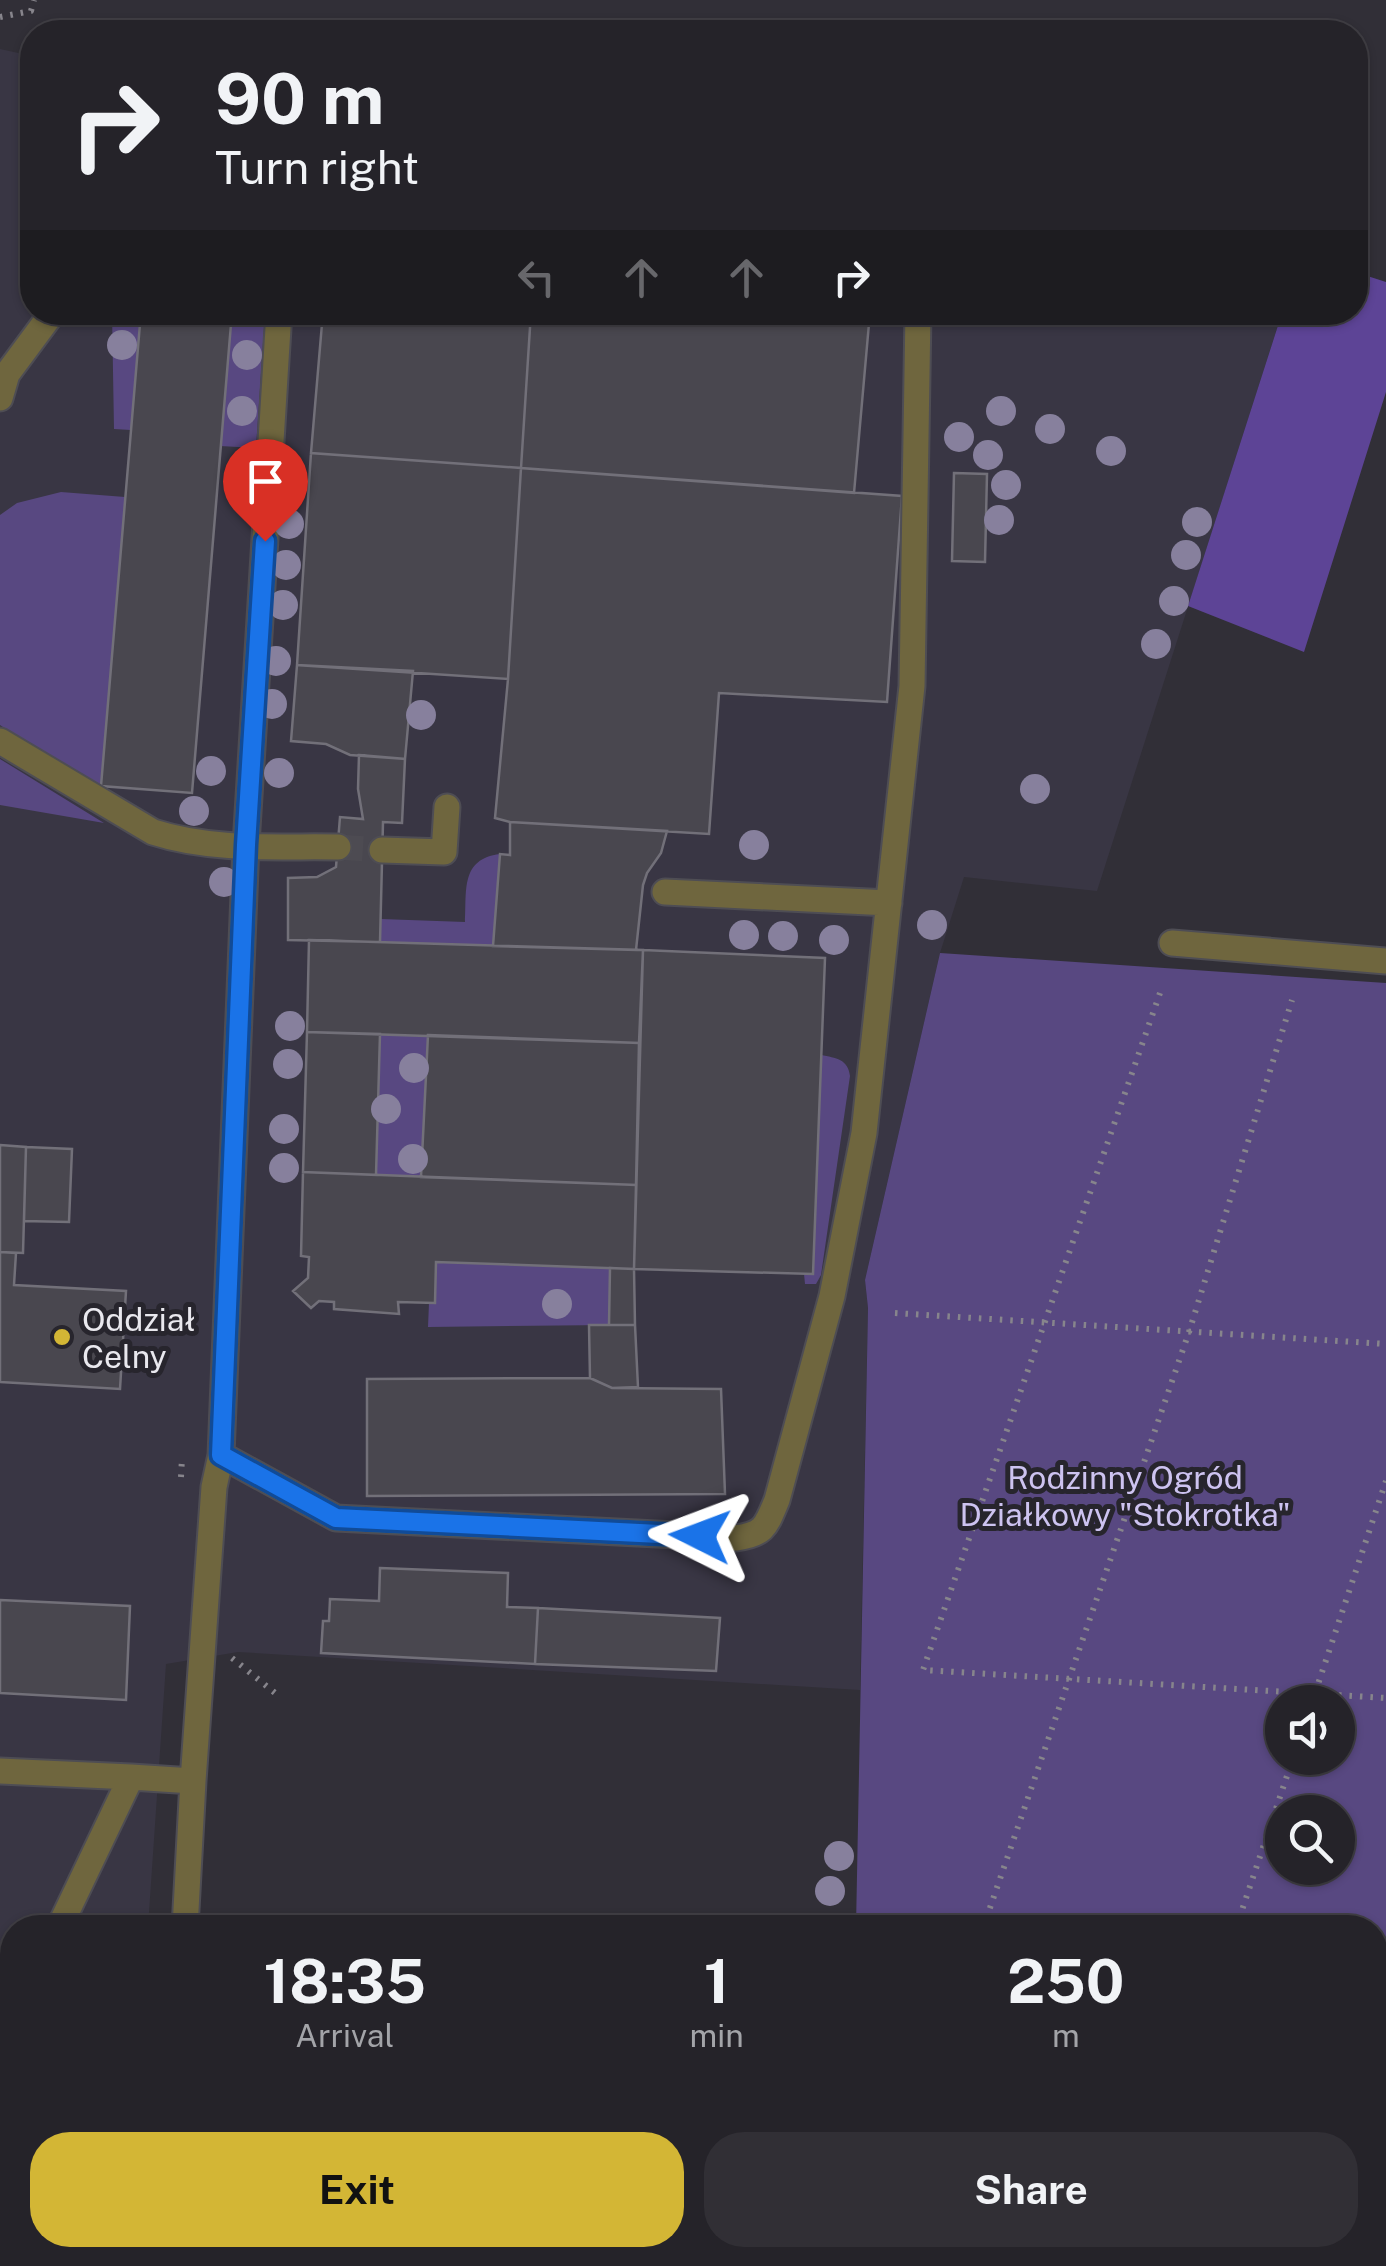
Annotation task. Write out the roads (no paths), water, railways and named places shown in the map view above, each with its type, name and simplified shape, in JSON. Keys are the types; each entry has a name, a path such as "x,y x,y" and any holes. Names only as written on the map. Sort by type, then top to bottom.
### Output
{"street":[{"path":"0,398 7,374 43,325"},
{"path":"186,1915 214,1486 221,1455 246,845 278,325"},
{"path":"221,1455 336,1518 736,1538 753,1536 766,1524 777,1500 832,1296 864,1133 912,686 918,325"},
{"path":"0,741 154,832 186,842 338,847"},
{"path":"382,850 444,852 447,807"},
{"path":"665,892 890,902"},
{"path":"1172,943 1386,962"},
{"path":"0,1771 193,1781"},
{"path":"65,1915 131,1778"}],"tunnel":[{"path":"338,847 382,850"}],"place":[{"name":"Oddział Celny","path":"62,1337"}],"park label":[{"name":"Rodzinny Ogród Działkowy \"Stokrotka\"","path":"1125,1496"}]}
